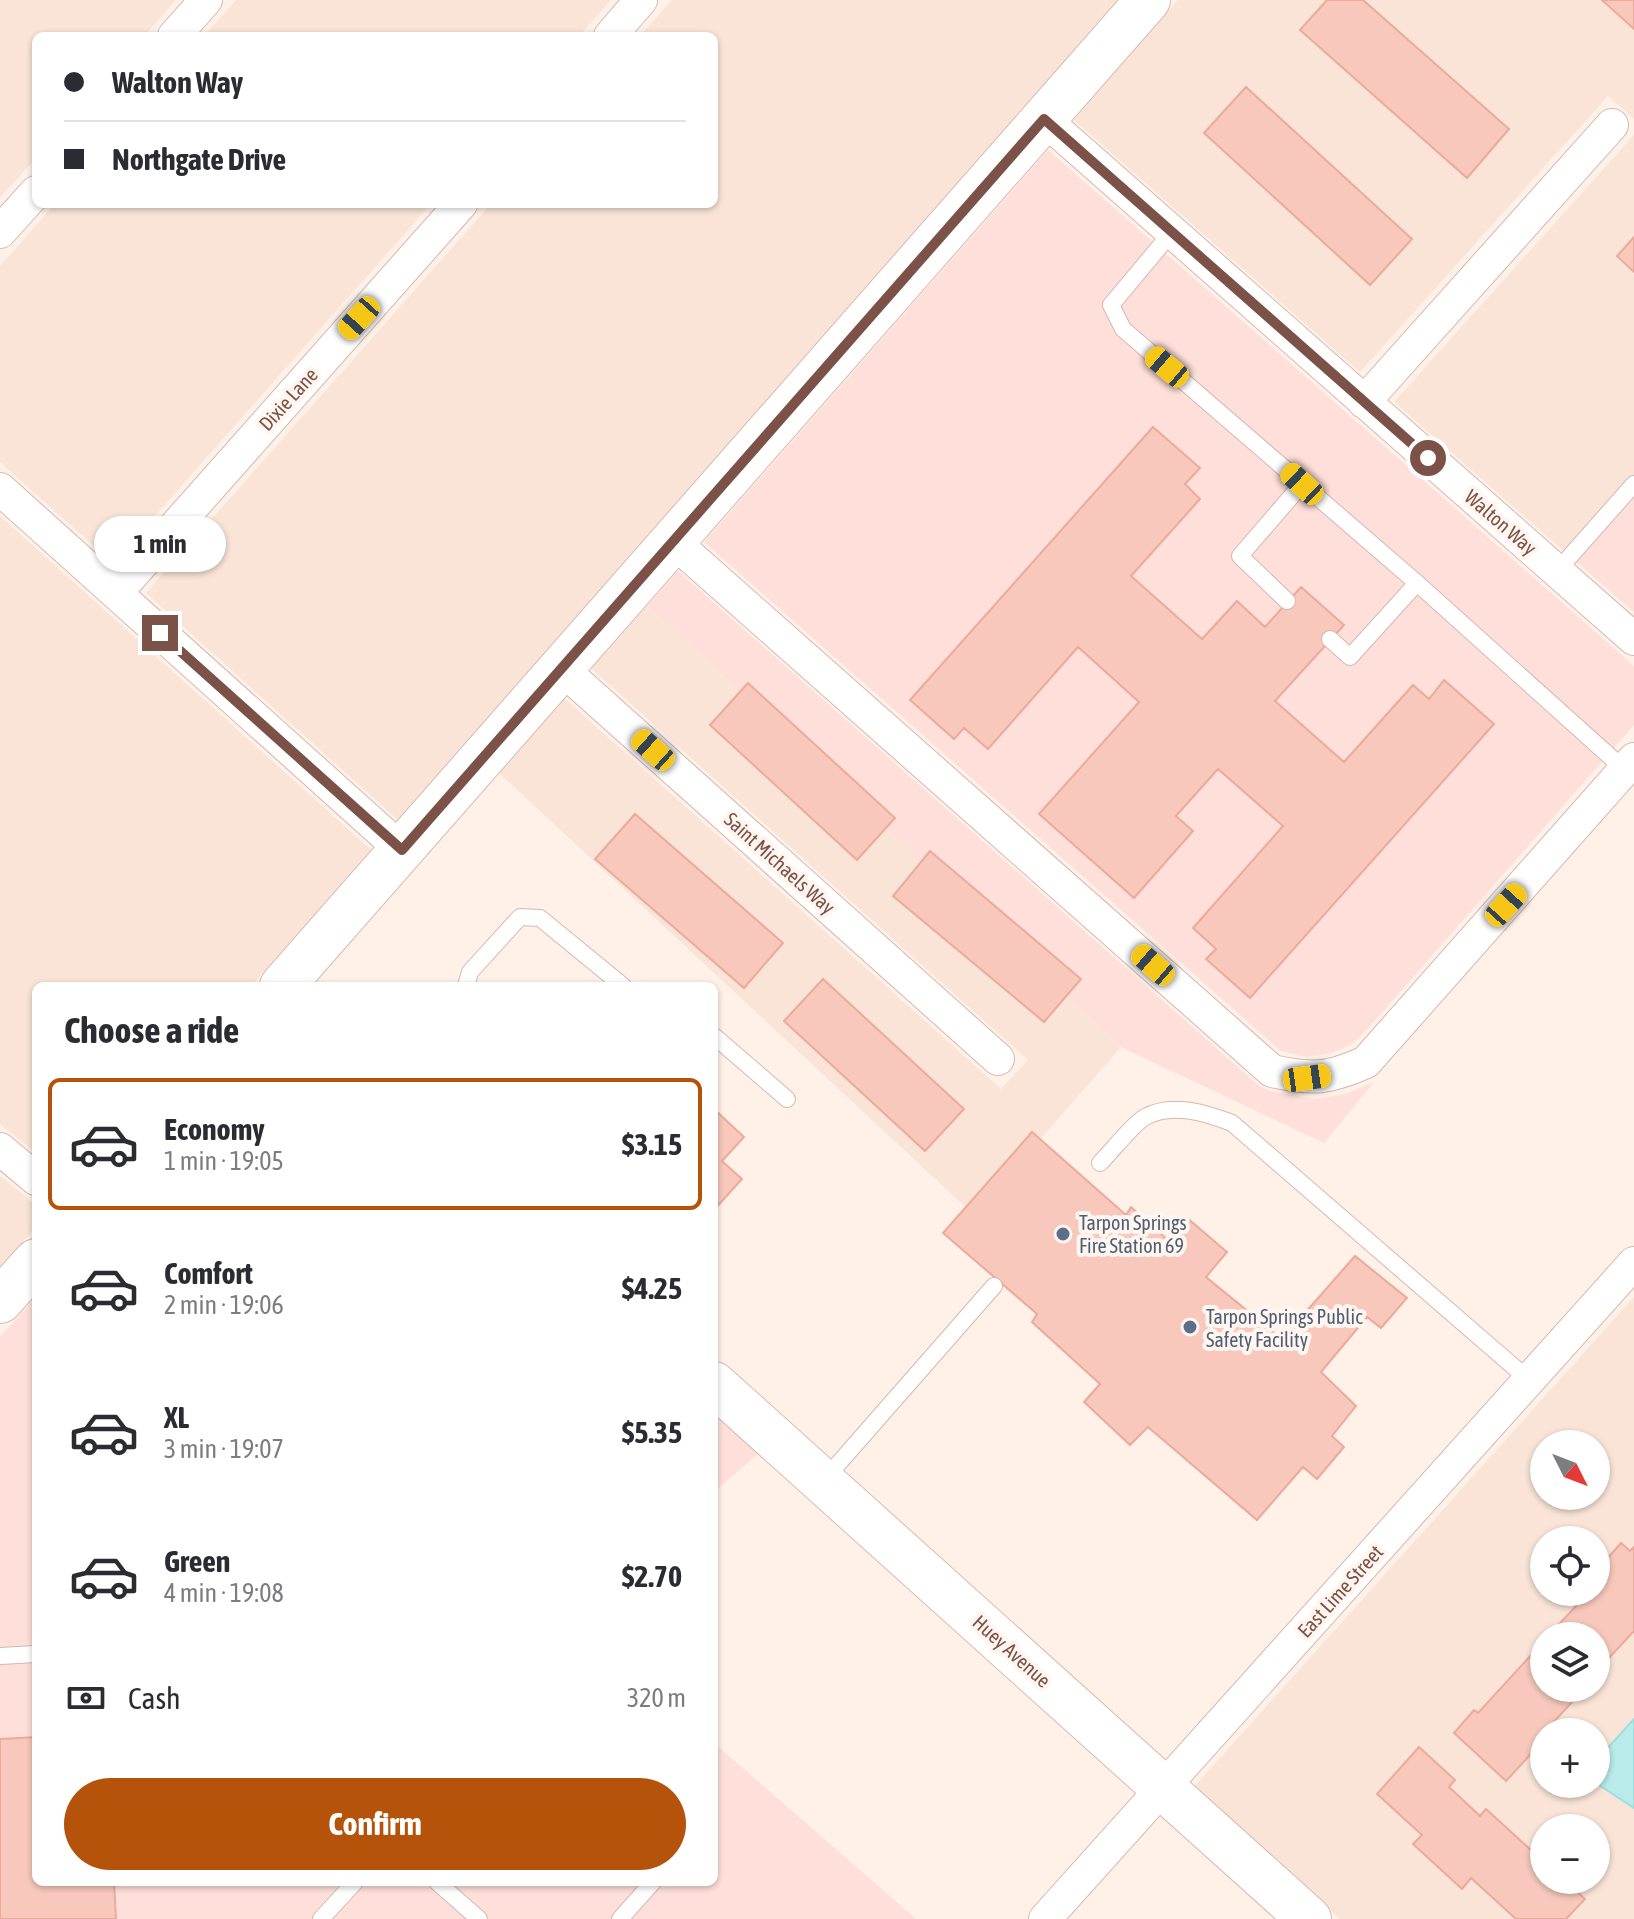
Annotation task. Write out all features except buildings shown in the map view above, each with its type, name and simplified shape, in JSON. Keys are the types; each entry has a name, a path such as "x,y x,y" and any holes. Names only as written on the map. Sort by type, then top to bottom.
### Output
{"street":[{"path":"178,32 206,0"},
{"path":"613,32 641,0"},
{"path":"286,982 1148,0"},
{"name":"Walton Way","path":"1044,119 1634,639"},
{"path":"1364,402 1612,125"},
{"path":"0,232 32,196"},
{"name":"Dixie Lane","path":"116,593 457,208"},
{"path":"0,489 402,850"},
{"path":"674,542 1272,1071 1307,1078 1340,1073 1366,1062 1630,764"},
{"name":"Saint Michaels Way","path":"561,668 998,1059"},
{"path":"0,1149 32,1176"},
{"name":"East Lime Street","path":"1045,1919 1634,1263"},
{"path":"0,1301 32,1265"},
{"name":"Huey Avenue","path":"718,1388 1309,1919"}],"lane":[{"path":"1172,232 1111,305 1123,329 1630,764"},
{"path":"1287,601 1240,556 1302,484"},
{"path":"1557,571 1634,484"},
{"path":"1330,639 1350,657 1417,583"},
{"path":"467,982 470,972 520,917 540,918 618,982"},
{"path":"718,1039 787,1099"},
{"path":"1100,1163 1145,1117 1176,1110 1204,1113 1232,1123 1529,1380"},
{"path":"823,1481 994,1286"},
{"path":"0,1656 32,1654"},
{"path":"321,1919 351,1886"},
{"path":"442,1886 479,1919"},
{"path":"620,1919 649,1886"}],"shaded area":[{"path":"0,0 176,0 148,32 32,32 32,162 0,198"},
{"path":"236,0 611,0 583,32 208,32"},
{"path":"672,0 1118,0 398,820 146,593 487,208 718,208 718,32 644,32"},
{"path":"1178,0 1634,0 1634,119 1608,96 1360,372 1074,120"},
{"path":"1634,135 1634,496 1574,560 1394,402"},
{"path":"1048,150 1634,666 1634,725 1371,1025 1352,1044 1332,1053 1306,1057 1281,1051 704,542"},
{"path":"51,208 427,208 113,563 0,462 0,266"},
{"path":"1634,496 1634,612 1574,560"},
{"path":"0,516 371,850 255,982 32,982 32,1150 0,1124"},
{"path":"678,571 1259,1086 1314,1099 1346,1094 1374,1082 1324,1143 1121,1047 647,606"},
{"path":"647,606 1121,1047 974,1215 499,773 564,698 1001,1089 1028,1060 591,668"},
{"path":"0,1176 32,1202 32,1231 0,1267"},
{"path":"1634,1297 1634,1719 1610,1746 1610,1718 1530,1718 1530,1798 1610,1798 1610,1792 1634,1808 1634,1919 1340,1919 1193,1788"},
{"path":"32,1301 32,1886 718,1886 718,1746 916,1919 0,1919 0,1337"},
{"path":"718,1414 760,1452 718,1489"}],"water":[{"path":"1634,1719 1634,1808 1610,1792 1610,1746"}],"place":[{"name":"Tarpon Springs Fire Station 69","path":"1063,1234"},
{"name":"Tarpon Springs Public Safety Facility","path":"1190,1327"}],"route":[{"path":"160,633 402,850 1044,119 1428,458"}]}
